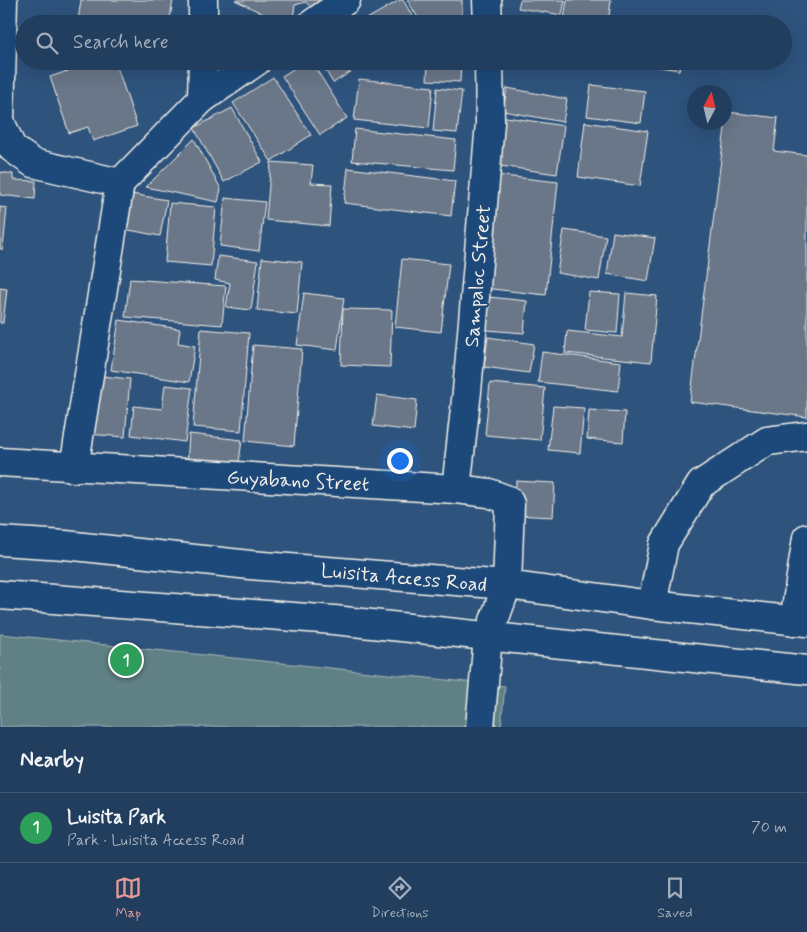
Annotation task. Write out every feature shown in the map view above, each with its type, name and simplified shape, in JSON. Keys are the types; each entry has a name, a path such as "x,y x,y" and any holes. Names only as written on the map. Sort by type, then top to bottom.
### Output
{"street":[{"path":"3,0 0,121 12,148 33,163 120,183"},
{"path":"203,0 203,15"},
{"path":"325,15 346,0"},
{"path":"487,0 488,15"},
{"path":"202,70 202,99"},
{"path":"74,468 120,183 202,99 244,70"},
{"name":"Sampaloc Street","path":"456,490 467,391 490,123 489,70"},
{"path":"652,605 664,544 701,484 767,442 807,436"},
{"name":"Guyabano Street","path":"0,462 456,490 489,494 508,500 510,504 507,585"},
{"path":"801,621 807,538"},
{"name":"Luisita Access Road","path":"0,541 64,545 250,565 507,585 652,605 801,621"},
{"path":"480,727 488,637 507,585"},
{"path":"0,595 334,620 807,670"}],"green space":[{"path":"0,634 505,686 501,727 0,727"}],"building":[{"path":"81,0 173,0 170,15 79,15"},
{"path":"235,0 328,0 313,10 306,2 295,5 293,15 266,15"},
{"path":"403,0 412,15 374,15"},
{"path":"407,0 462,0 462,15 416,15"},
{"path":"520,0 565,0 562,15 518,8"},
{"path":"567,0 611,0 609,15 565,15"},
{"path":"71,70 118,70 137,126 93,141 88,127 69,133 50,77"},
{"path":"292,70 317,70 347,118 320,135 282,76"},
{"path":"325,70 354,70 333,83"},
{"path":"428,70 461,70 460,82 427,80"},
{"path":"273,77 311,135 271,161 233,103"},
{"path":"359,79 433,87 429,128 354,120"},
{"path":"591,85 645,91 641,123 587,116"},
{"path":"437,88 462,91 457,133 433,131"},
{"path":"507,88 567,99 563,122 503,111"},
{"path":"232,108 262,162 224,182 194,128"},
{"path":"732,113 778,118 774,151 807,155 807,417 690,402 725,130 732,130"},
{"path":"500,116 564,126 557,174 493,165"},
{"path":"585,122 648,131 640,186 578,177"},
{"path":"355,129 456,140 453,170 352,161"},
{"path":"194,139 221,189 218,202 146,187"},
{"path":"271,162 313,165 311,183 332,184 329,226 266,220"},
{"path":"348,168 455,181 451,216 344,203"},
{"path":"0,172 13,174 13,180 36,181 35,199 0,195"},
{"path":"495,175 558,182 546,295 483,288"},
{"path":"131,194 167,200 160,236 124,229"},
{"path":"225,198 265,202 259,251 220,246"},
{"path":"170,203 216,207 211,266 165,262"},
{"path":"0,207 7,208 3,249 0,249"},
{"path":"564,230 606,236 599,280 557,273"},
{"path":"613,232 655,238 648,281 607,274"},
{"path":"218,256 258,261 251,310 226,307 230,283 215,280"},
{"path":"262,258 302,262 297,314 257,310"},
{"path":"402,259 449,264 441,332 395,327"},
{"path":"130,279 226,286 222,325 125,317"},
{"path":"0,288 7,289 3,323 0,323"},
{"path":"589,292 620,294 617,333 585,330"},
{"path":"304,293 344,298 337,350 297,345"},
{"path":"626,293 657,296 651,362 565,353 567,331 622,337"},
{"path":"489,297 527,301 524,333 487,330"},
{"path":"343,309 392,310 390,367 341,365"},
{"path":"119,320 180,329 178,343 195,346 189,382 111,370"},
{"path":"201,329 249,333 241,431 193,427"},
{"path":"488,337 534,344 529,373 484,367"},
{"path":"253,345 302,349 294,446 245,441"},
{"path":"542,352 621,362 618,391 538,382"},
{"path":"92,375 130,379 125,437 87,434"},
{"path":"490,383 545,388 540,440 485,435"},
{"path":"165,385 192,388 185,442 131,435 134,406 162,409"},
{"path":"377,395 417,400 414,431 373,426"},
{"path":"553,406 584,408 580,453 548,450"},
{"path":"589,410 625,412 623,442 587,439"},
{"path":"189,434 242,440 238,469 187,465"},
{"path":"516,481 555,483 553,517 515,515"}],"place":[{"name":"Luisita Park","path":"126,660"}]}
